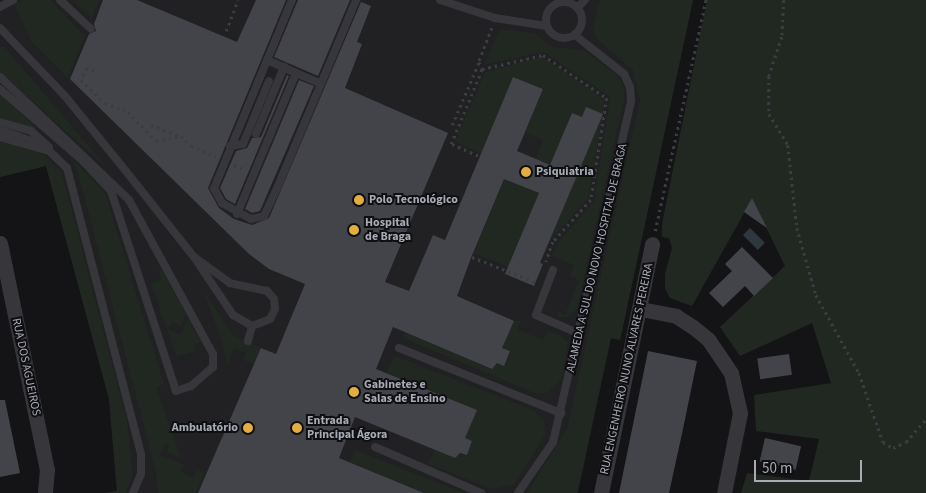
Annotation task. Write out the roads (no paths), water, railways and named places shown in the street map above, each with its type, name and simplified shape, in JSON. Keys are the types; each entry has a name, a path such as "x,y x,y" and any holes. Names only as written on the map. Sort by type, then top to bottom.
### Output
{"street":[{"name":"RUA ENGENHEIRO NUNO ALVARES PEREIRA","path":"601,493 641,309 652,244"},
{"name":"RUA DOS AGUEIROS","path":"0,248 47,469 46,492"},
{"path":"641,309 676,316 693,327 708,339 731,373 740,413 724,493"}],"lane":[{"path":"0,7 13,0"},
{"path":"60,0 92,29"},
{"path":"292,0 214,188 222,202 237,214 251,219 264,216 356,0"},
{"path":"440,0 495,18 546,26 557,38 575,35 582,22 577,8 567,2 556,4 547,12 546,26"},
{"path":"577,8 585,0"},
{"path":"0,28 65,96 194,258 233,315 252,326"},
{"name":"ALAMEDA A SUL DO NOVO HOSPITAL DE BRAGA","path":"518,493 553,442 562,413 631,100 630,87 624,74 575,35"},
{"path":"267,60 320,83"},
{"path":"256,134 284,67"},
{"path":"237,214 296,73"},
{"path":"0,77 129,200 213,354 214,367 191,386 176,391 111,191 83,161 0,89"},
{"path":"230,146 243,144 269,81"},
{"path":"0,122 31,131 47,144 67,168 123,375 141,454 141,474 133,493"},
{"path":"0,130 34,140 51,151"},
{"path":"0,137 51,151"},
{"path":"194,258 230,283 267,291 274,299 275,309 270,318 252,326"},
{"path":"552,270 536,315 580,334"},
{"path":"248,341 252,326"},
{"path":"399,348 562,413"},
{"path":"374,447 481,493"}],"place":[{"name":"Psiquiatria","path":"526,172"},
{"name":"Polo Tecnológico","path":"359,200"},
{"name":"Hospital de Braga","path":"354,230"},
{"name":"Gabinetes e Salas de Ensino","path":"354,392"},
{"name":"Ambulatório","path":"248,428"},
{"name":"Entrada Principal Ágora","path":"297,428"}]}
